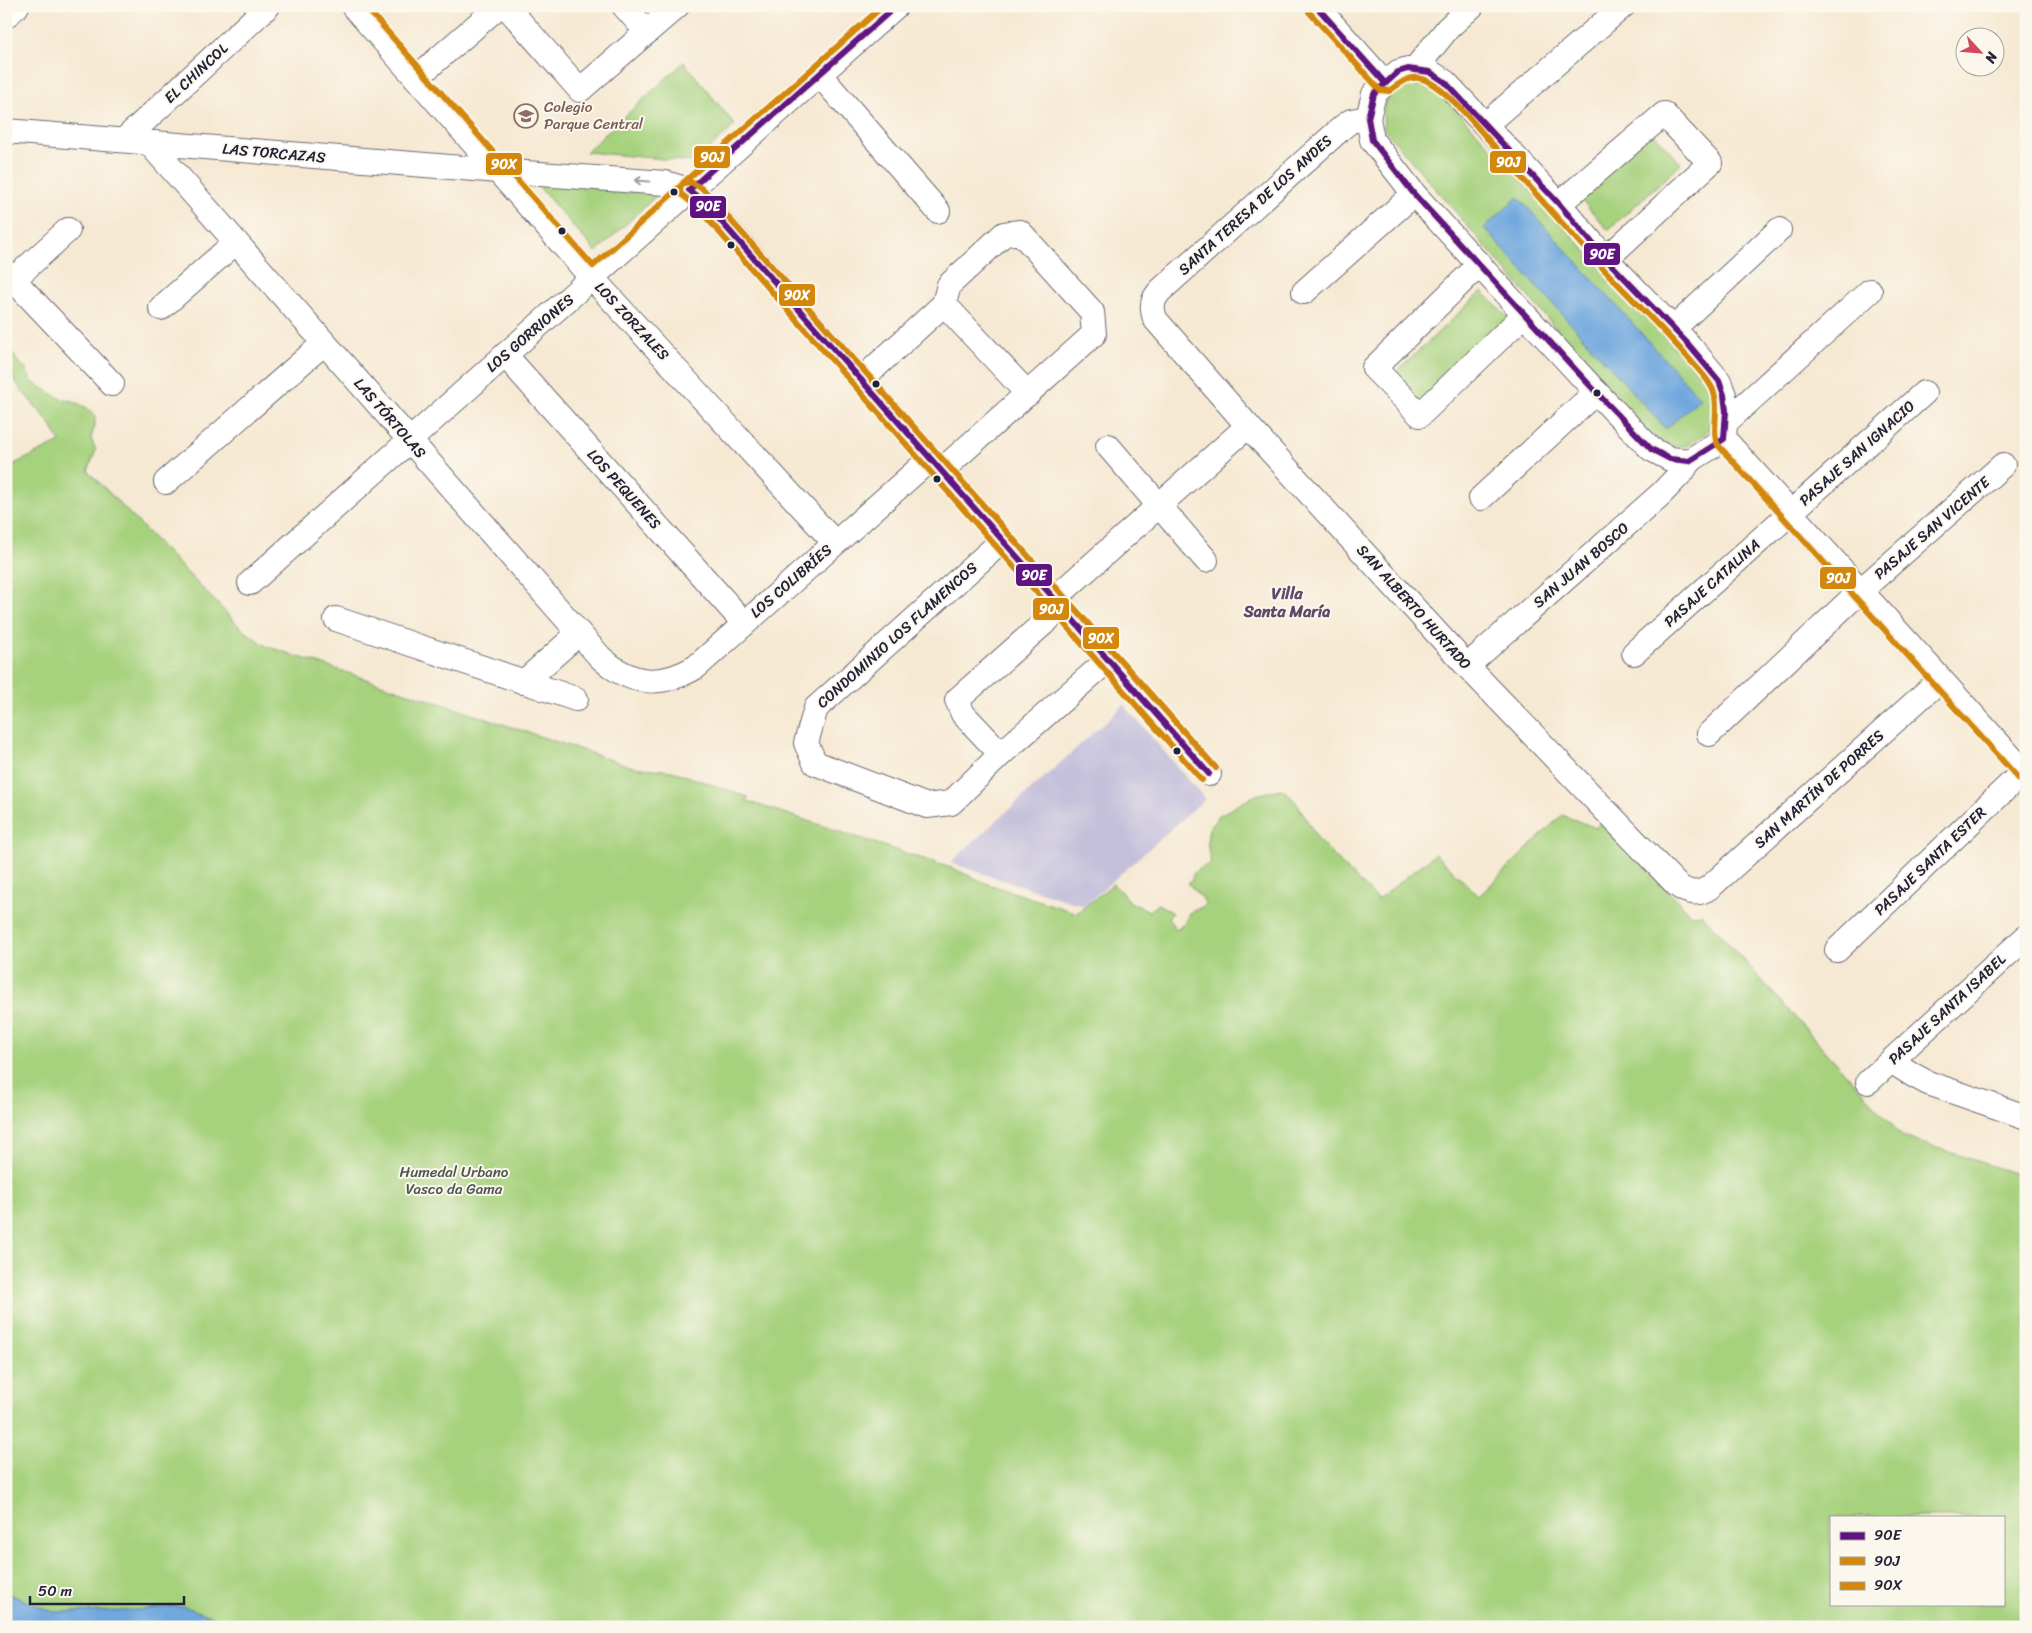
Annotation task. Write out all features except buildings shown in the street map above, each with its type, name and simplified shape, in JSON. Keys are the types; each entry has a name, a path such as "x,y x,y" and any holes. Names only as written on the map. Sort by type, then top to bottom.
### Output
{"street":[{"path":"6,16 17,6"},
{"name":"EL CHINCOL","path":"124,140 268,6"},
{"name":"LOS ZORZALES","path":"353,6 592,278 835,543"},
{"path":"416,78 499,6"},
{"path":"506,6 580,90 677,6"},
{"path":"624,6 647,32"},
{"name":"LOS GORRIONES","path":"250,583 896,6"},
{"path":"1316,6 1385,83"},
{"path":"1415,70 1448,28 1472,6"},
{"path":"1486,124 1624,6"},
{"path":"1870,291 1725,431 1689,461 1670,459 1651,449 1524,315 1480,264 1414,194 1372,140 1368,118 1374,94 1398,72 1408,69 1430,72 1445,82 1486,124 1606,259 1673,329 1719,381 1724,394 1725,431 1790,513 2025,773"},
{"path":"820,74 938,211"},
{"path":"1559,204 1664,114 1710,163 1606,259"},
{"name":"SANTA TERESA DE LOS ANDES","path":"1152,306 1157,294 1161,290 1344,126 1360,118 1368,118"},
{"name":"LAS TORCAZAS","path":"6,131 499,171 665,182 689,190"},
{"name":"LAS TÓRTOLAS","path":"149,142 579,633 609,665 630,677 642,680"},
{"path":"689,190 704,202 1209,774"},
{"path":"1304,292 1414,194"},
{"path":"68,230 9,276 112,384"},
{"path":"1673,329 1779,230"},
{"name":"LOS COLIBRÍES","path":"642,680 663,680 686,673 696,667 835,543 1028,394 1094,334 1092,312 1020,232 1004,234 949,285 944,304"},
{"path":"161,308 236,242"},
{"path":"1480,264 1374,368 1420,415 1524,315"},
{"path":"861,380 944,304 1028,394"},
{"name":"SAN ALBERTO HURTADO","path":"1152,306 1155,319 1248,426 1467,666 1677,885 1688,892 1694,893"},
{"path":"166,482 324,343"},
{"name":"LOS PEQUENES","path":"505,355 744,623"},
{"path":"1481,498 1596,392"},
{"name":"PASAJE SAN IGNACIO","path":"1790,513 1924,393"},
{"path":"1001,754 963,714 957,700 1159,505 1248,426"},
{"path":"1108,446 1206,560"},
{"name":"SAN JUAN BOSCO","path":"1467,666 1661,494 1683,471 1689,461"},
{"name":"PASAJE SAN VICENTE","path":"1709,734 1860,591 2003,465"},
{"name":"PASAJE CATALINA","path":"1634,653 1790,513"},
{"name":"CONDOMINIO LOS FLAMENCOS","path":"1003,540 816,708 806,744 815,763 927,806 951,803 1001,754 1108,660"},
{"path":"336,619 576,699"},
{"path":"524,682 579,633"},
{"name":"SAN MARTÍN DE PORRES","path":"1694,893 1710,887 1940,680"},
{"name":"PASAJE SANTA ESTER","path":"1837,950 2025,773"},
{"name":"PASAJE SANTA ISABEL","path":"1868,1082 2026,937"},
{"path":"1891,1061 1928,1082 2021,1110"}],"shaded area":[{"path":"1124,705 1205,799 1084,906 950,863"}],"green space":[{"path":"684,62 735,125 695,162 586,152"},
{"path":"1406,80 1420,81 1434,86 1705,380 1716,406 1709,430 1688,446 1670,446 1644,431 1384,129 1384,106 1386,100 1393,90"},
{"path":"1652,131 1681,164 1608,230 1579,197"},
{"path":"531,178 665,188 596,252"},
{"path":"1482,291 1508,318 1419,404 1392,376"},
{"name":"Humedal Urbano Vasco da Gama","path":"6,343 16,359 25,368 32,382 61,399 73,401 87,408 95,415 91,439 96,450 88,471 242,629 266,646 633,767 672,771 748,797 747,801 954,869 988,884 1077,913 1113,884 1132,903 1149,911 1158,904 1172,913 1168,918 1176,930 1184,924 1189,913 1204,906 1205,902 1188,883 1192,880 1194,872 1211,862 1208,833 1218,816 1256,795 1281,789 1288,793 1298,805 1319,841 1378,900 1435,854 1479,896 1562,815 1596,828 1600,823 1620,843 1622,842 1691,915 1702,914 1903,1137 2026,1177 2026,1627 6,1627 6,468 60,442 49,422 21,390 6,367"}],"water":[{"path":"1518,197 1700,398 1666,429 1484,228"},
{"path":"6,1593 53,1612 122,1611 183,1606 240,1627 6,1627"}],"transit line":[{"name":"90X","path":"365,6 593,266 684,183 691,182 704,190 1216,768"},
{"name":"90J","path":"883,6 683,183 680,189 681,194 698,208 1202,780"},
{"name":"90E","path":"896,6 689,190 704,202 1209,774"},
{"name":"90E","path":"1316,6 1385,83"},
{"name":"90J","path":"1309,12 1380,90 1389,91 1408,79 1423,79 1446,94 1463,111 1610,276 1668,335 1707,379 1716,401 1715,433 1718,445 2020,780"},
{"name":"90E","path":"1408,69 1430,72 1445,82 1559,204 1606,259 1688,344 1719,381 1724,395 1726,411 1724,439 1689,461 1670,459 1651,449 1414,194 1372,140 1368,118 1374,94 1398,72 1408,69"}],"place":[{"name":"Colegio Parque Central","path":"526,116"}],"district":[{"name":"Villa Santa María","path":"1287,602"}]}
